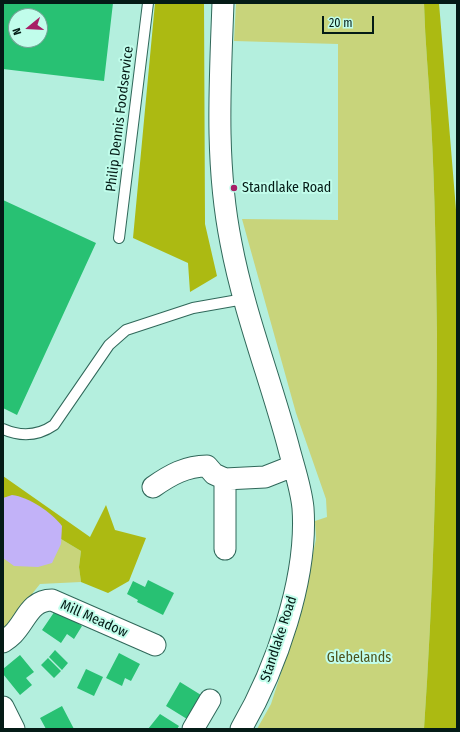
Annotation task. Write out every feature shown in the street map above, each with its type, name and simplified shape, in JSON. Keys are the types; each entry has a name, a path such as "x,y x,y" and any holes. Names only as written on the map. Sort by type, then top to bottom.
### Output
{"street":[{"name":"Standlake Road","path":"223,3 219,123 222,185 231,243 244,299 293,466 302,506 304,541 291,610 264,688 241,729"},
{"path":"153,487 172,474 195,466 207,466 214,474 225,479 266,476 293,466"},
{"path":"225,479 225,549"},
{"name":"Mill Meadow","path":"3,642 13,634 33,608 43,600 52,600 155,645"},
{"path":"193,729 210,700"},
{"path":"3,707 14,729"}],"lane":[{"name":"Philip Dennis Foodservice","path":"120,238 148,3"},
{"path":"3,429 18,434 35,434 47,430 54,425 109,345 118,336 136,326 193,308 244,299"}],"green space":[{"path":"155,3 204,3 205,224 217,276 190,292 188,263 133,238"},
{"name":"Glebelands","path":"236,3 424,3 431,120 436,254 437,335 434,532 424,729 257,729 271,704 300,614 316,539 315,521 327,517 326,499 296,413 242,219 338,220 338,44 234,41"},
{"path":"424,3 439,3 457,222 457,729 424,729 434,532 437,335 436,254 431,120"},
{"path":"3,476 90,537 106,505 115,530 146,538 129,581 108,593 81,582 79,567 81,551 61,539 3,528"},
{"path":"3,528 61,539 81,551 79,567 81,582 40,584 3,630"}],"shaded area":[{"path":"12,495 19,496 39,506 62,526 61,544 52,563 38,567 14,566 3,558 3,498"}],"building":[{"path":"3,3 113,3 104,81 3,69"},
{"path":"3,200 96,243 17,415 3,408"},
{"path":"148,580 174,593 163,615 137,602 138,600 127,594 133,581 145,587"},
{"path":"57,608 82,626 74,639 67,634 61,643 42,630"},
{"path":"55,650 68,663 62,670 49,657"},
{"path":"119,653 140,664 131,681 125,678 122,686 106,678"},
{"path":"20,655 34,672 26,678 32,685 20,695 3,674 3,669"},
{"path":"48,658 61,671 54,678 41,665"},
{"path":"86,669 103,677 94,696 77,688"},
{"path":"180,682 201,695 187,719 166,706"},
{"path":"62,706 74,729 46,729 40,718"},
{"path":"160,714 179,726 177,729 148,729"}],"place":[{"name":"Standlake Road","path":"234,188"}]}
